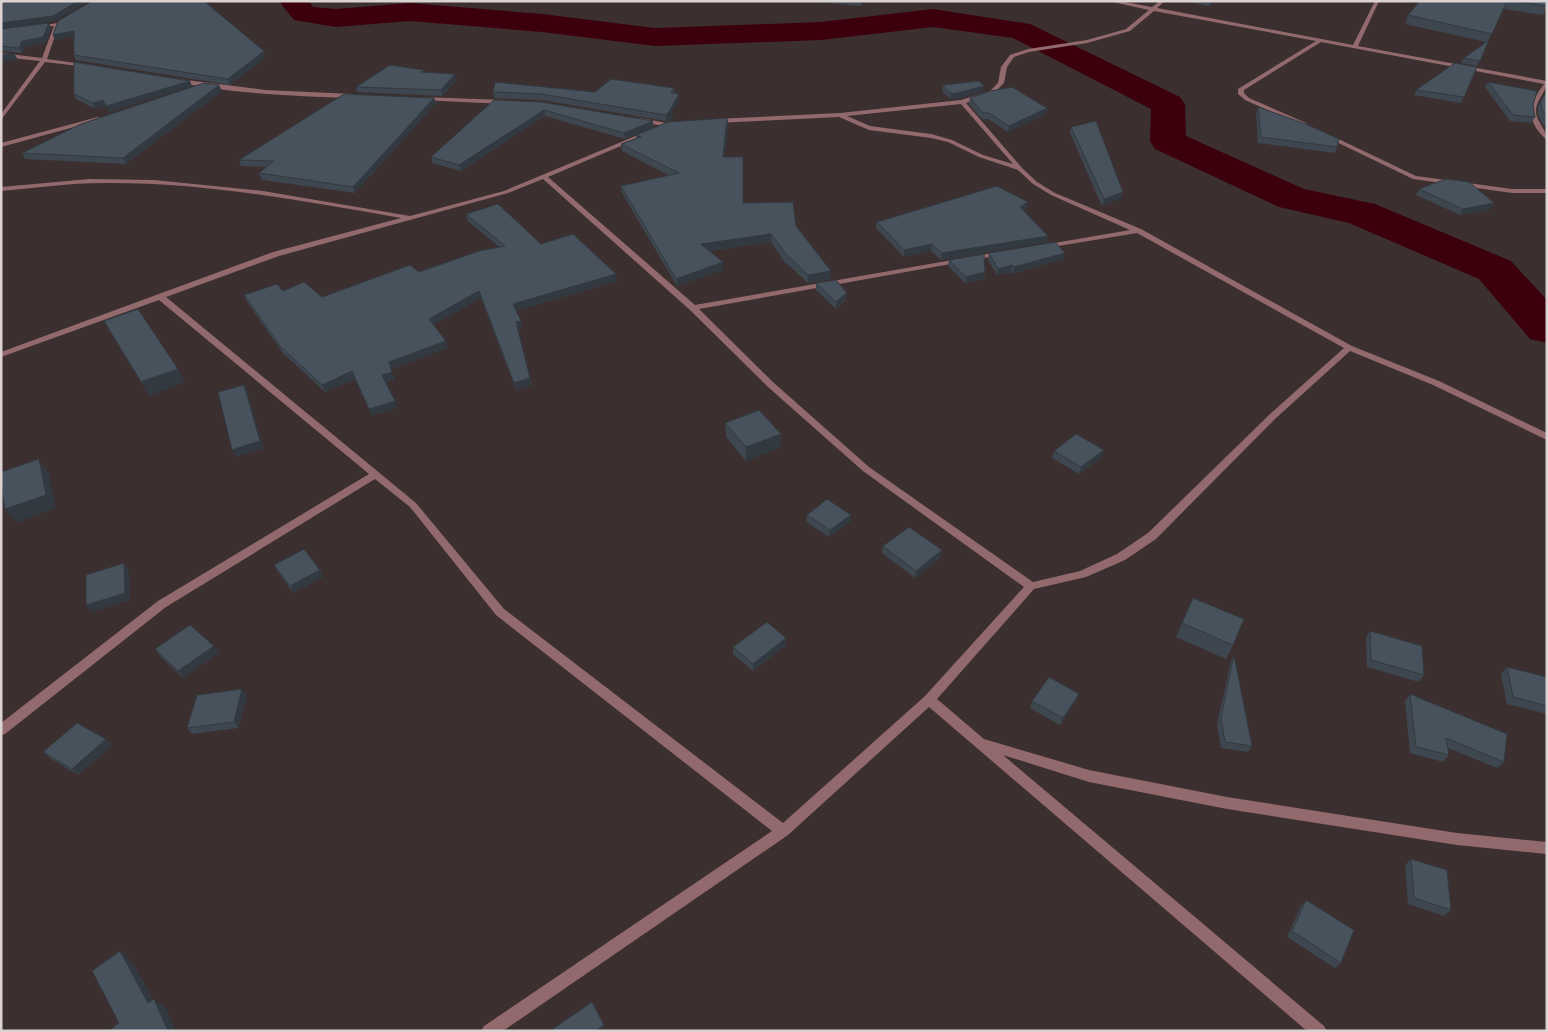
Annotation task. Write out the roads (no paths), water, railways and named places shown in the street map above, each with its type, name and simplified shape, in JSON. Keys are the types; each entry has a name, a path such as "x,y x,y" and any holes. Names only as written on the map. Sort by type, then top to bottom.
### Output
{"street":[{"path":"1110,1 1547,83 1532,105 1532,113 1536,124 1547,138"},
{"path":"706,121 840,115 962,102 992,92 1000,83 1004,67 1012,56 1028,51 1087,41 1128,30 1163,1"},
{"path":"1355,46 1377,1"},
{"path":"1,118 44,59 60,22 30,28"},
{"path":"1314,129 1247,99 1241,94 1241,89 1321,40"},
{"path":"1,55 90,66"},
{"path":"172,79 207,86 262,92 356,97"},
{"path":"189,92 207,86"},
{"path":"415,99 513,102"},
{"path":"962,102 1021,170 1035,183 1053,194 1138,231 1349,348 1436,383 1547,437"},
{"path":"840,115 859,125 875,130 931,136 950,141 981,156 1021,170"},
{"path":"1,145 107,116"},
{"path":"1,355 276,254 506,192 670,124 631,118"},
{"path":"1321,132 1398,171 1416,178 1512,191 1547,191"},
{"path":"545,177 694,308 771,385 866,469 1031,586"},
{"path":"1,189 51,184 117,181 179,184 277,196 413,217"},
{"path":"1034,248 1138,231"},
{"path":"694,308 1006,253"},
{"path":"161,297 413,505 500,612 783,831"},
{"path":"489,1031 783,831 929,700 1031,586 1082,574 1121,557 1152,536 1272,417 1349,348"},
{"path":"1,730 162,604 376,474"},
{"path":"929,700 1319,1031"},
{"path":"980,743 1089,776 1227,802 1457,839 1547,848"}],"waterway":[{"path":"295,1 295,4 304,14 336,18 410,12 542,23 655,37 821,31 933,18 1020,30 1168,104 1168,141 1293,199 1361,213 1495,270 1547,329"}]}
